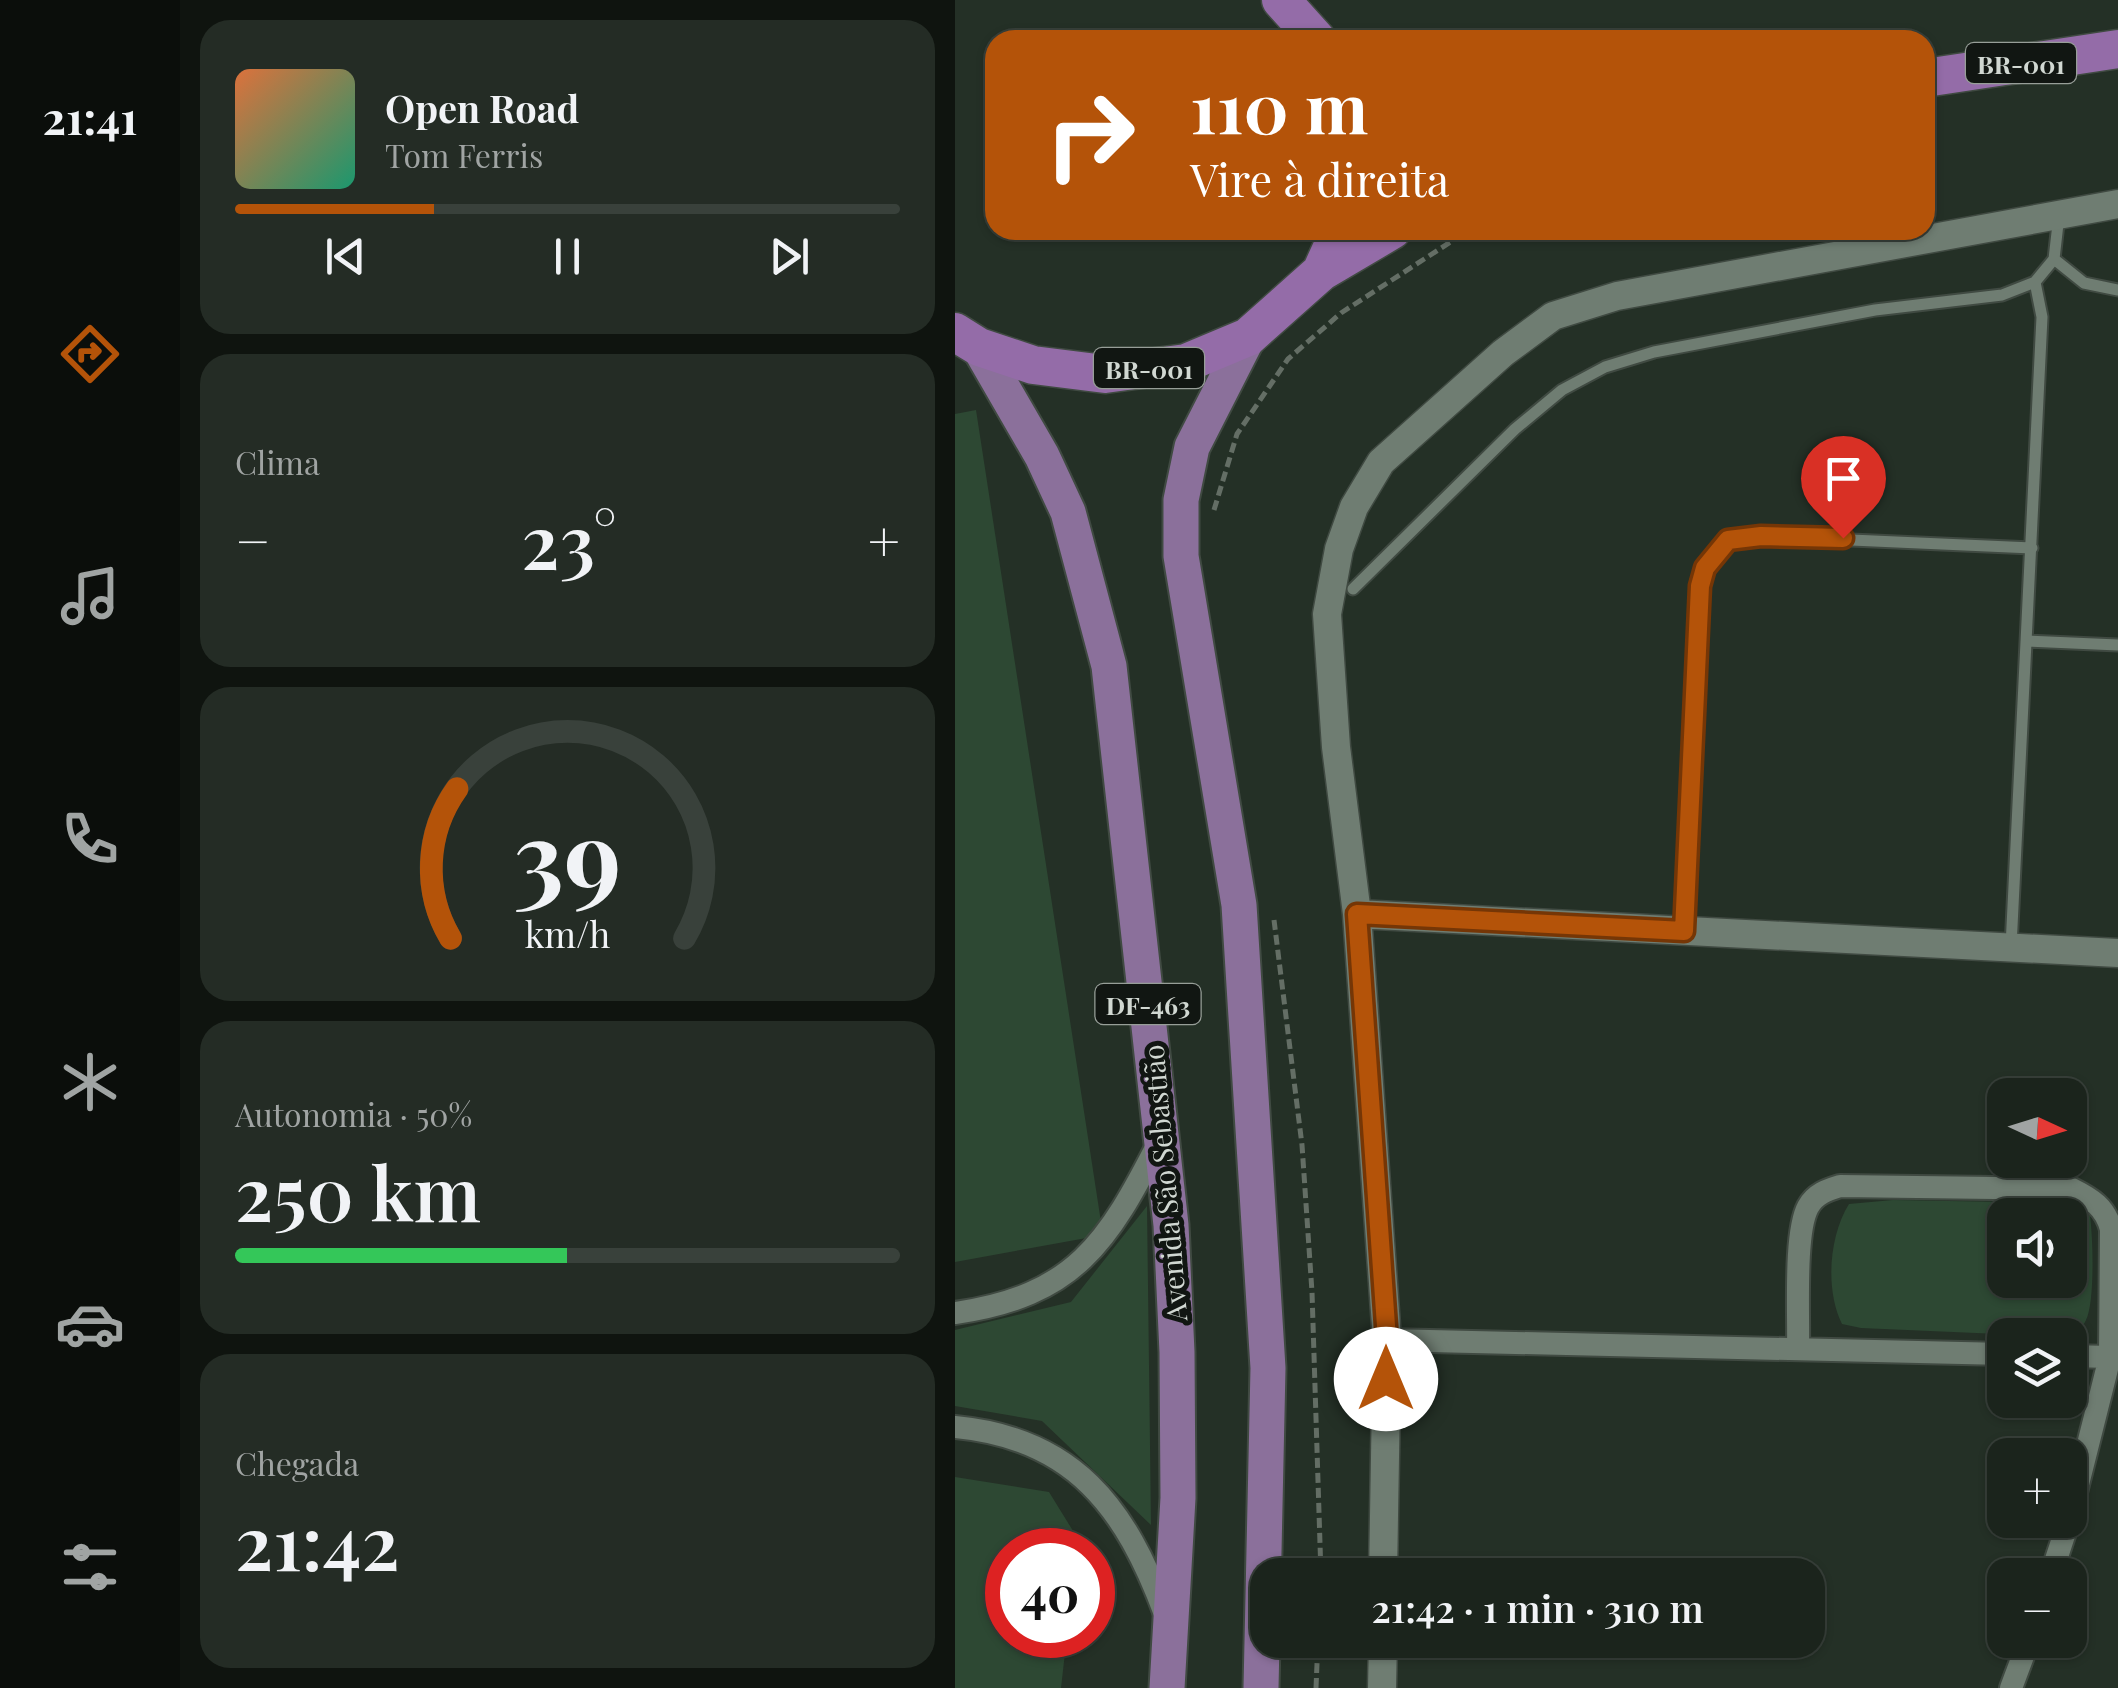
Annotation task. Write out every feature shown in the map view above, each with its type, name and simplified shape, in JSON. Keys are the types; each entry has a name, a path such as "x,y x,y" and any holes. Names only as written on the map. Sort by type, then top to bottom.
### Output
{"highway":[{"path":"1281,0 1308,30"},
{"name":"BR-001","path":"1935,76 2118,49"},
{"name":"BR-001","path":"1321,272 1335,240"},
{"name":"BR-001","path":"967,340 1033,365 1105,374 1187,363 1248,336 1321,272 1375,240"}],"main road":[{"path":"1248,336 1192,447 1181,500 1181,556 1239,905 1268,1368 1261,1688"},
{"name":"Avenida São Sebastião","path":"967,340 1042,456 1069,512 1109,666 1163,1134 1177,1352 1178,1498 1167,1688"}],"street":[{"path":"1935,238 2118,204"},
{"path":"1383,1558 1387,1340 1357,914 1335,747 1327,614 1339,549 1354,507 1381,462 1503,352 1553,316 1617,296 1923,240"},
{"path":"1357,914 2118,952"},
{"path":"955,1313 993,1308 1023,1297 1050,1284 1085,1259 1109,1232 1163,1134"},
{"path":"1798,1349 1802,1226 1809,1206 1821,1192 1840,1186 2071,1190 2091,1198 2106,1213 2111,1229 2110,1357 2087,1447"},
{"path":"1387,1340 1987,1354"},
{"path":"2087,1356 2110,1357"},
{"path":"955,1427 1019,1438 1074,1469 1131,1534 1171,1631"},
{"path":"1382,1688 1383,1658"},
{"path":"2011,1688 2022,1658"}],"lane":[{"path":"1353,588 1515,429 1562,390 1605,368 1654,352 1875,310 2002,295 2035,282 2053,259 2059,215"},
{"path":"2053,259 2084,283 2118,290"},
{"path":"2011,947 2041,317 2035,282"},
{"path":"1684,931 1700,586 1716,551 1728,540 1761,536 2032,548"},
{"path":"2028,641 2118,645"}],"path":[{"path":"1288,359 1341,313 1454,240"},
{"path":"1316,1688 1317,1658"}],"green space":[{"path":"976,410 1103,1235 955,1262 955,414"},
{"path":"1893,1200 1987,1202 1987,1298 2087,1298 2087,1214 2092,1285 2087,1318 1987,1318 1987,1333 1842,1324 1831,1280 1842,1217 1849,1204"},
{"path":"1147,1206 1151,1525 1042,1421 955,1406 955,1330 1071,1302"},
{"path":"955,1477 1049,1492 1071,1528 985,1528 985,1658 1064,1658 1061,1688 955,1688"}],"route":[{"path":"1386,1379 1387,1340 1357,914 1684,931 1700,586 1705,568 1728,540 1761,536 1843,538"}]}
